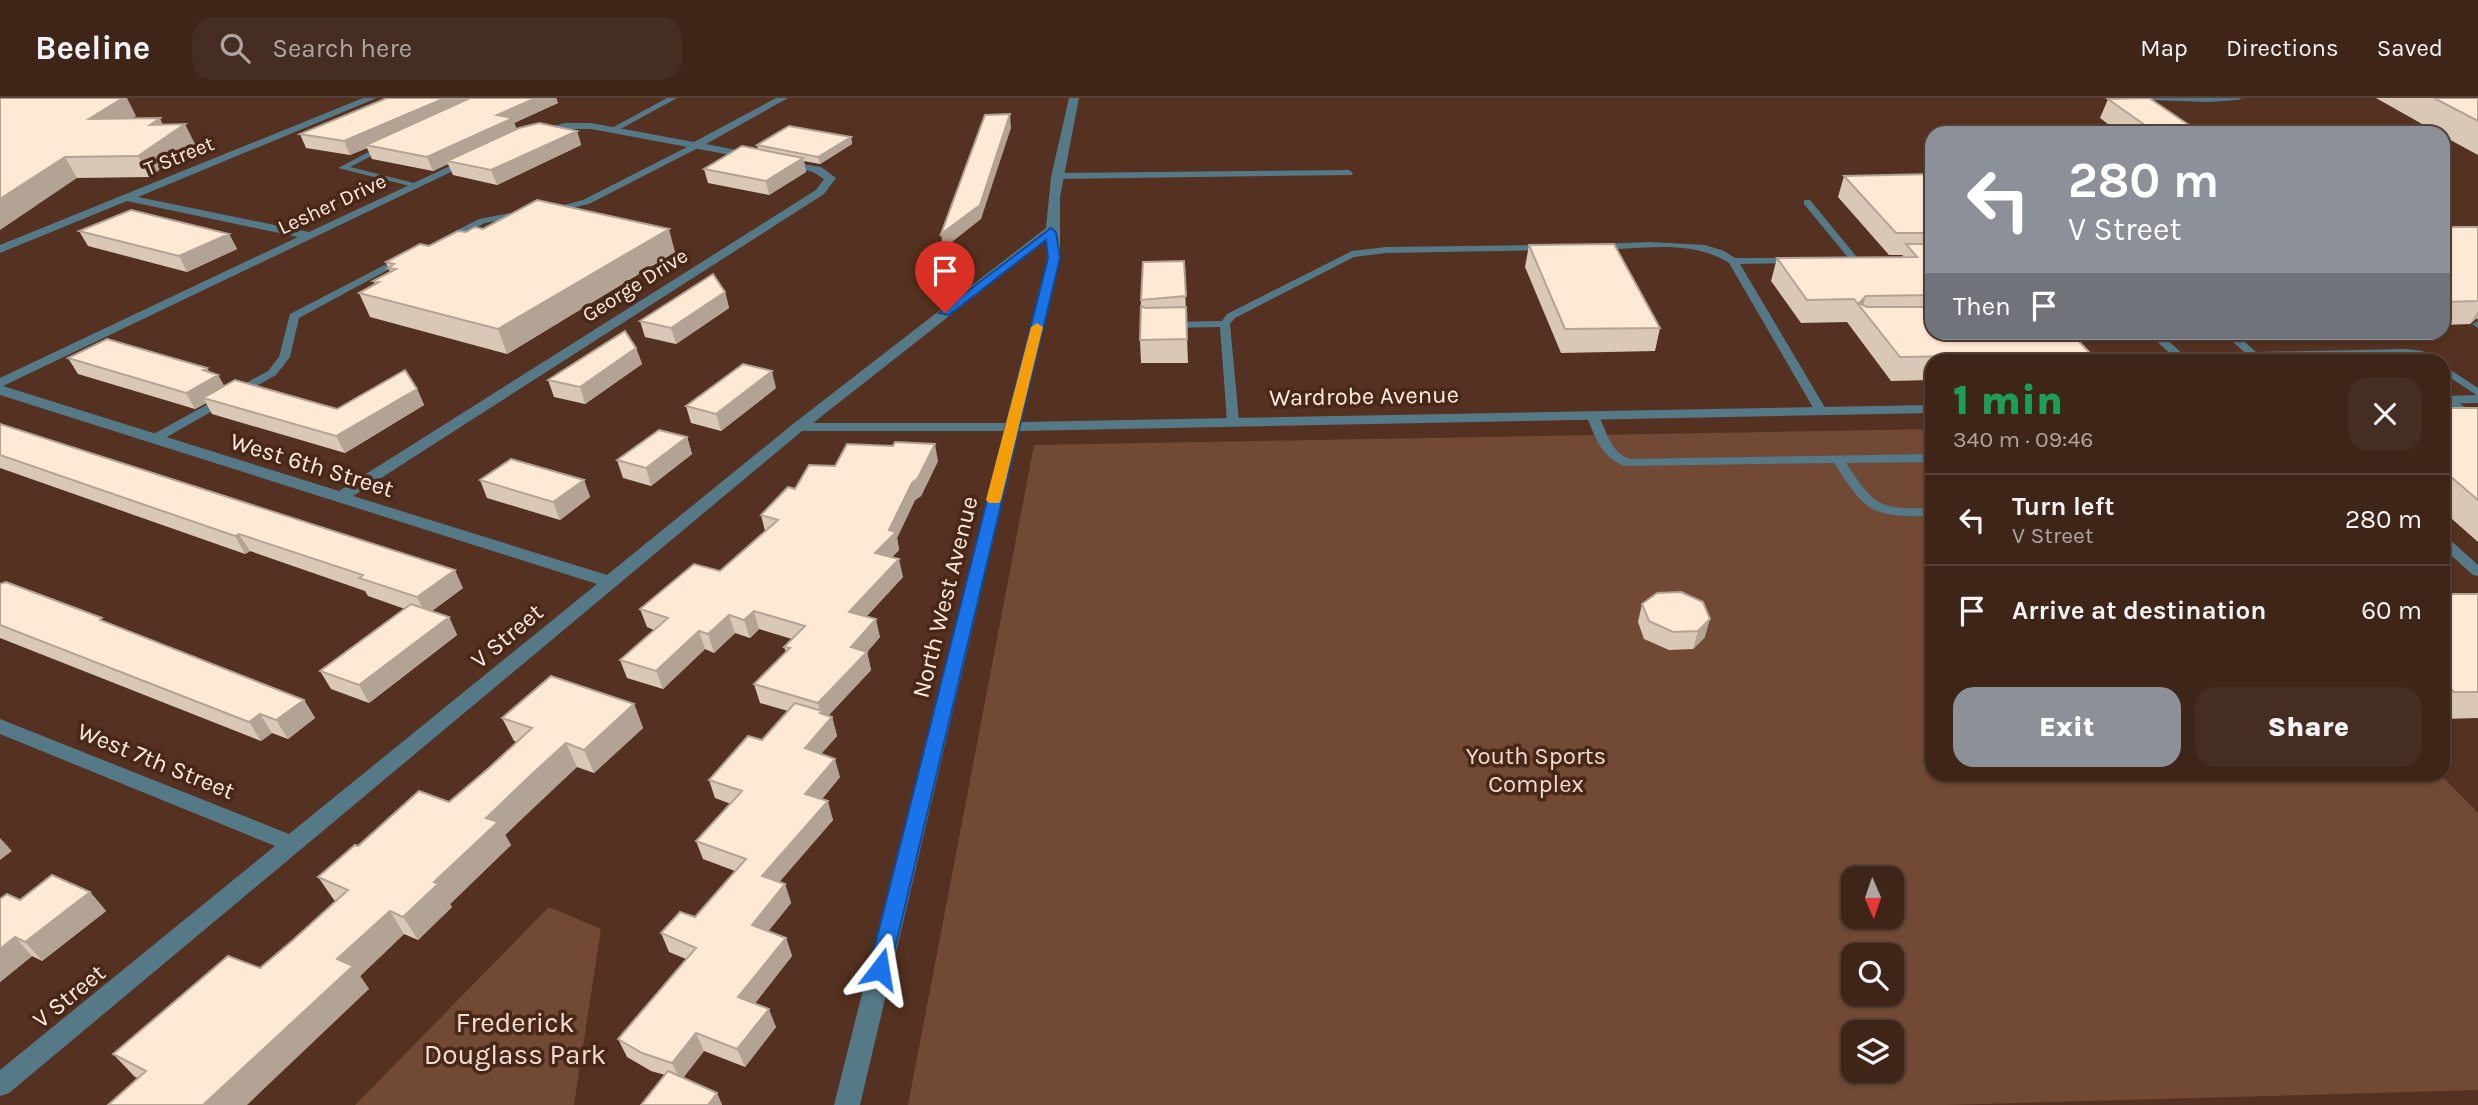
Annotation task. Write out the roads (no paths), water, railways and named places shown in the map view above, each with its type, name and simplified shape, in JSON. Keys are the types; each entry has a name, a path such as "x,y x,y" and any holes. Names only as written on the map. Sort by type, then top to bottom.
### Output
{"street":[{"name":"T Street","path":"0,249 372,98"},
{"path":"519,137 565,126 612,130 695,146 783,98"},
{"name":"North West Avenue","path":"847,1105 1054,258 1051,232 1057,176 1074,98"},
{"name":"George Drive","path":"339,498 820,192 830,178 817,169 797,164 695,146"},
{"name":"Lesher Drive","path":"0,383 484,153"},
{"path":"127,198 309,236"},
{"name":"V Street","path":"0,1085 798,427 1051,232"},
{"name":"West 6th Street","path":"0,390 610,582"},
{"path":"2450,400 2478,399"},
{"name":"Wardrobe Avenue","path":"798,427 1012,426 1925,409"},
{"name":"West 7th Street","path":"0,726 292,844"}],"lane":[{"path":"612,130 673,98"},
{"path":"2149,98 2238,98"},
{"path":"396,142 347,163 342,168 415,186"},
{"path":"435,243 482,221 586,202 695,146"},
{"path":"1057,176 1349,173"},
{"path":"1807,202 1853,258"},
{"path":"1591,247 1700,246 1718,251 1732,261 1821,411"},
{"path":"1233,421 1224,324 1231,316 1352,254 1386,250 1563,248"},
{"path":"154,439 272,373 284,357 293,316 412,255"},
{"path":"1840,259 1869,260"},
{"path":"1732,261 1800,260"},
{"path":"1160,326 1224,324"},
{"path":"2069,340 2086,354"},
{"path":"2161,340 2176,354"},
{"path":"2236,340 2252,354"},
{"path":"2356,354 2420,354"},
{"path":"2450,373 2478,393"},
{"path":"2450,403 2478,422"},
{"path":"1592,415 1610,454 1617,461 1629,463 1925,458"},
{"path":"1838,460 1864,500 1874,509 1891,513 1925,512"},
{"path":"2450,547 2478,572"}],"park label":[{"name":"Youth Sports Complex","path":"1536,770"},
{"name":"Frederick Douglass Park","path":"515,1038"}]}
